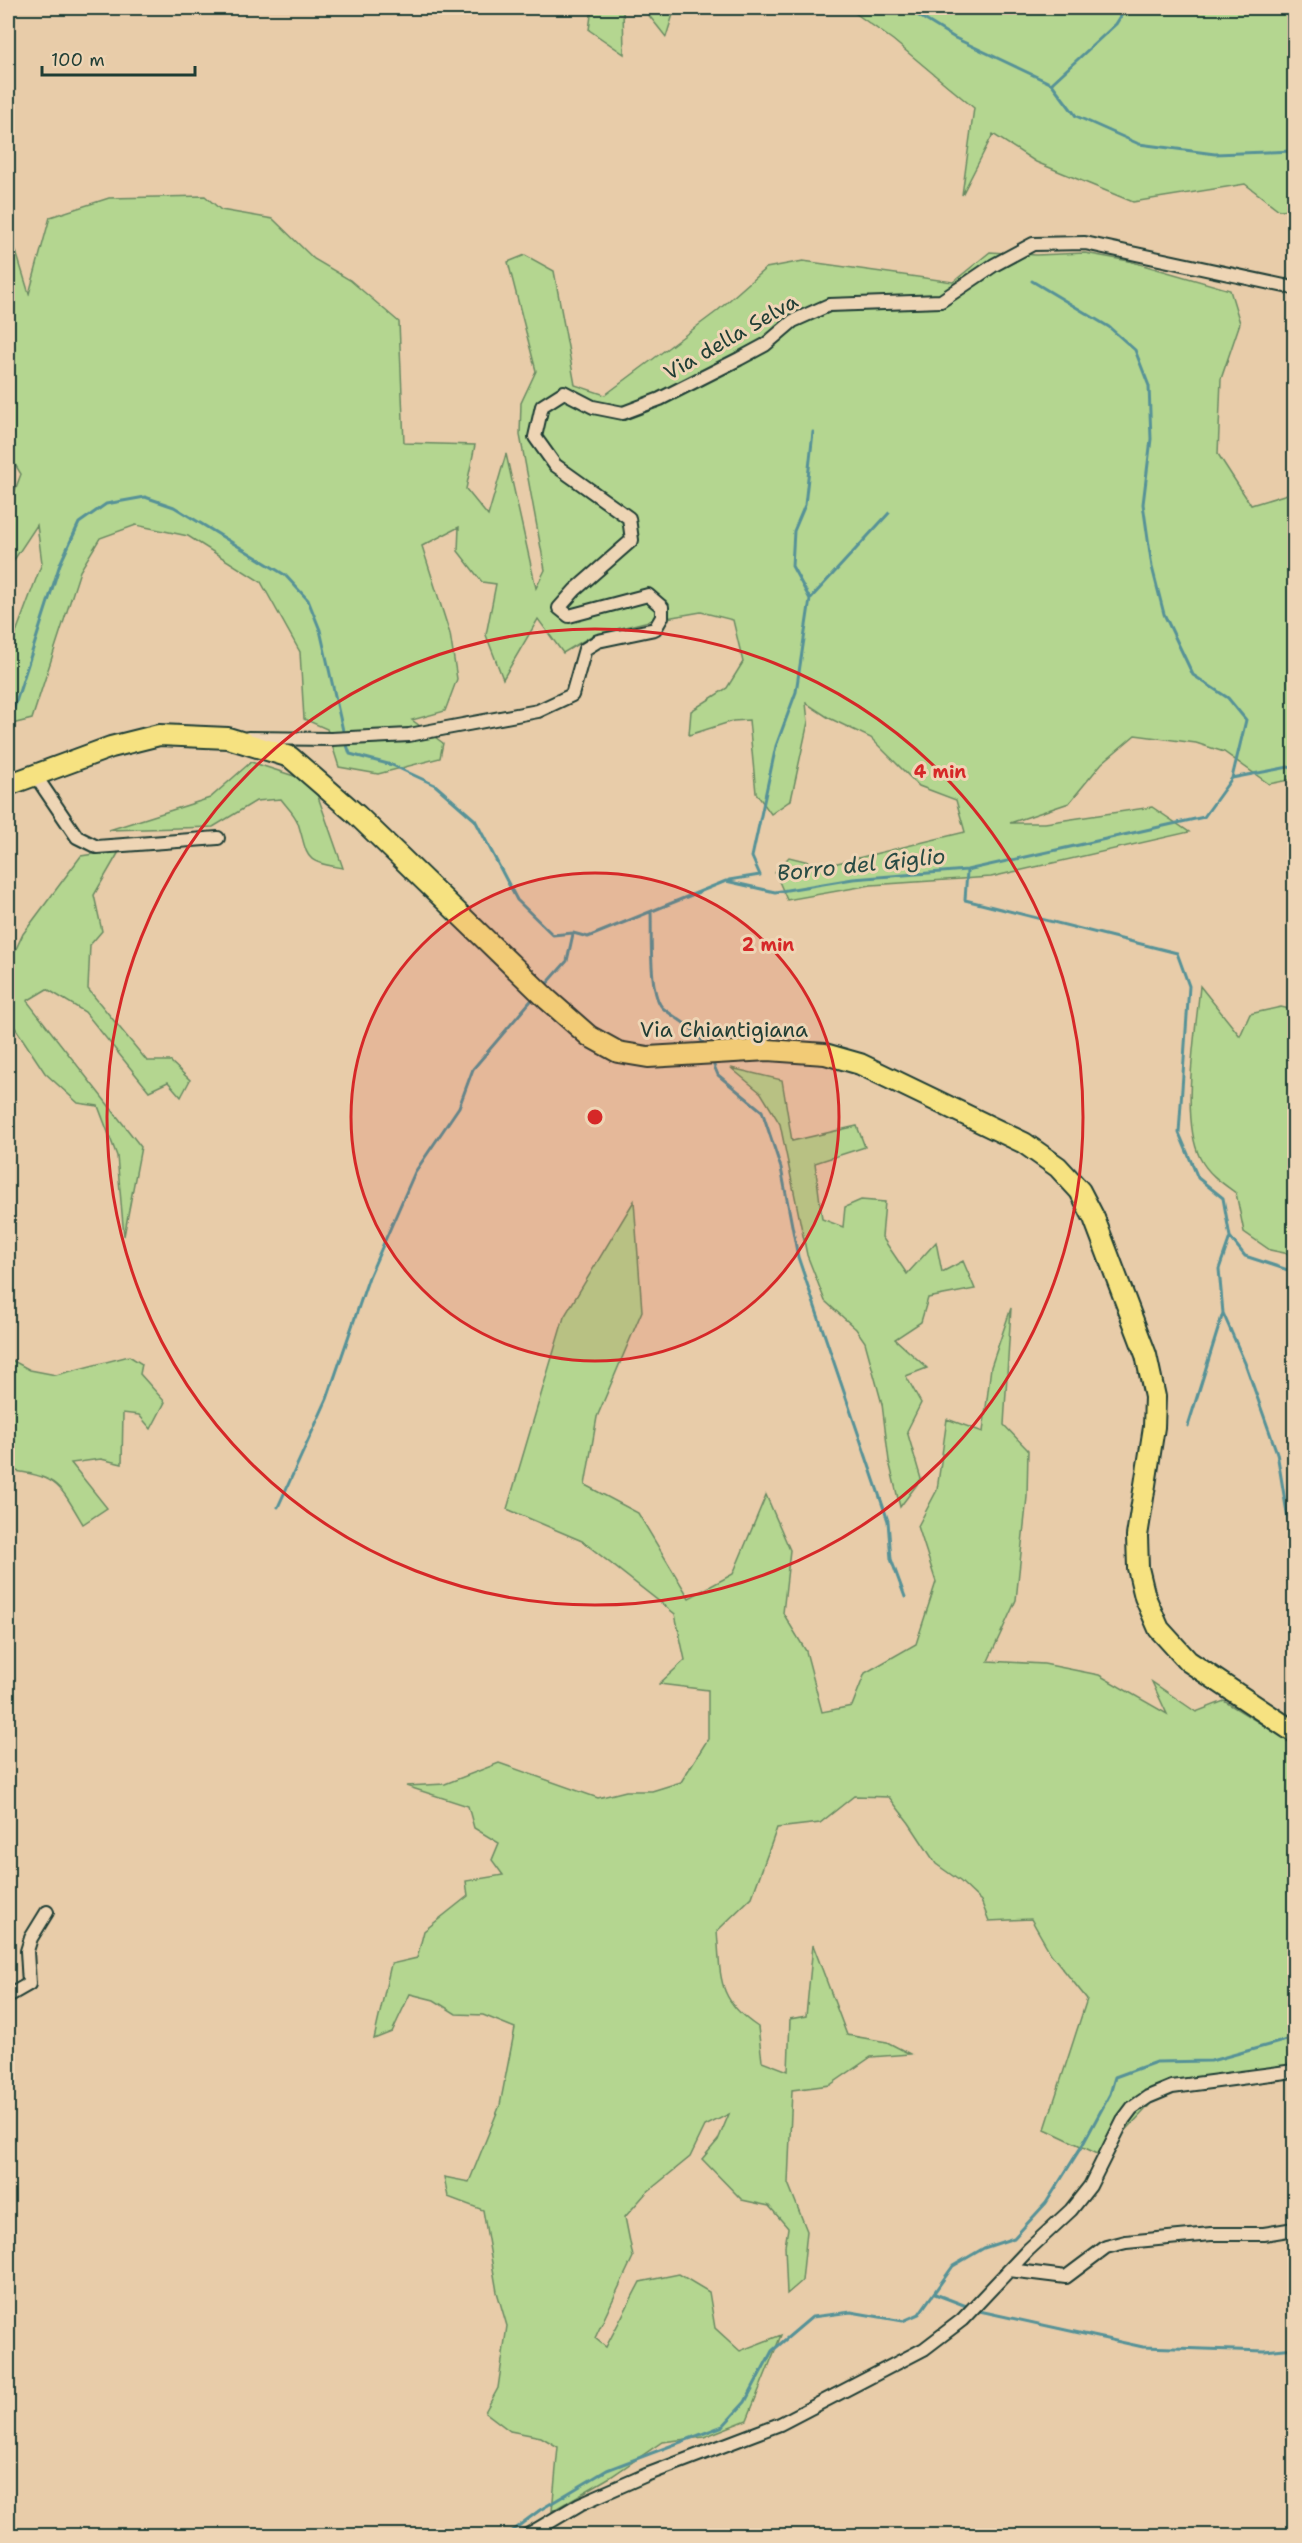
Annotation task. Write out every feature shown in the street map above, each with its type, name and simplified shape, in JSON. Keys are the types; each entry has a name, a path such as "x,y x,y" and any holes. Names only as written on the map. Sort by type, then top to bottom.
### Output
{"main road":[{"name":"Via Chiantigiana","path":"8,785 111,747 159,735 228,738 290,758 357,815 548,1000 589,1036 618,1052 648,1057 743,1051 805,1052 860,1064 1024,1143 1058,1167 1080,1191 1094,1218 1146,1355 1155,1397 1154,1427 1137,1536 1138,1568 1145,1597 1159,1629 1188,1661 1294,1732"}],"street":[{"name":"Via della Selva","path":"228,738 331,739 409,735 538,711 572,695 585,649 598,641 656,628 662,617 662,607 648,596 569,616 559,608 632,540 629,518 555,465 535,437 542,406 564,392 593,407 623,413 660,399 739,359 765,345 793,321 829,305 941,301 994,265 1033,244 1085,243 1294,288"},
{"path":"35,775 77,837 97,847 218,838"},
{"path":"8,1996 29,1984 27,1951 31,1938 47,1912"},
{"path":"526,2535 580,2504 646,2475 780,2424 924,2349 962,2320 1009,2270 1071,2210 1090,2186 1107,2149 1132,2108 1172,2087 1294,2071"},
{"path":"1009,2270 1066,2277 1106,2247 1126,2242 1211,2234 1264,2234 1294,2229"}],"green space":[{"path":"592,8 623,8 624,54 589,30"},
{"path":"643,8 675,8 666,37"},
{"path":"848,8 1294,8 1294,209 1279,210 1245,184 1133,202 1036,162 993,134 962,195 974,108 893,40"},
{"path":"205,196 221,210 273,219 314,259 350,280 399,322 404,443 475,445 466,489 488,516 506,454 536,588 545,570 520,435 521,403 536,371 508,262 525,255 554,271 575,385 605,395 716,312 766,268 803,261 953,282 990,252 1036,255 1085,253 1129,261 1230,290 1240,323 1221,379 1218,454 1251,505 1294,492 1294,779 1269,784 1224,752 1196,743 1135,735 1102,763 1069,803 1010,823 1045,823 1152,807 1189,832 991,877 871,885 787,900 775,872 789,857 825,866 965,832 956,800 919,786 871,738 829,718 806,703 808,722 791,800 771,814 756,793 749,720 733,721 689,735 691,711 727,688 743,662 733,620 701,612 649,621 593,635 563,653 538,619 503,679 486,635 496,584 482,582 458,551 459,527 422,546 450,634 457,679 445,711 412,720 443,743 440,758 378,774 339,767 327,729 304,719 300,652 261,582 188,536 136,525 100,538 80,571 32,719 8,725 8,654 42,563 37,525 8,569 8,509 21,474 8,453 8,225 29,294 50,217 109,198"},
{"path":"251,762 297,777 316,791 343,868 320,863 309,856 297,820 281,799 256,801 213,827 109,830 210,798"},
{"path":"120,850 94,895 102,931 90,945 88,989 147,1061 170,1061 190,1080 181,1097 168,1082 149,1091 85,1012 47,989 27,1001 141,1147 124,1236 117,1156 98,1106 78,1103 45,1073 8,1017 8,966 23,934 81,856"},
{"path":"1200,986 1240,1036 1250,1014 1281,1007 1294,1010 1294,1255 1270,1250 1244,1232 1236,1193 1203,1164 1194,1141 1190,1098"},
{"path":"731,1068 782,1080 792,1141 857,1126 865,1147 815,1163 822,1219 843,1227 845,1207 861,1200 885,1202 882,1237 907,1274 936,1242 942,1272 963,1261 975,1289 928,1298 921,1322 895,1339 927,1368 906,1376 921,1403 907,1431 921,1479 900,1507 889,1461 882,1404 865,1342 856,1329 825,1301 807,1255 780,1124 761,1093"},
{"path":"634,1201 642,1311 597,1417 585,1485 638,1513 689,1598 733,1574 766,1495 790,1550 783,1613 806,1651 822,1712 852,1706 865,1673 916,1644 936,1582 918,1526 937,1490 947,1419 983,1432 991,1367 1011,1308 1004,1425 1028,1450 1027,1497 1016,1600 988,1661 1044,1664 1099,1675 1167,1714 1152,1682 1196,1712 1224,1701 1294,1744 1294,2074 1171,2082 1102,2156 1045,2129 1087,1999 1051,1954 1031,1919 989,1921 981,1901 960,1881 936,1864 889,1797 854,1796 820,1823 777,1828 752,1897 717,1931 723,1986 734,2007 758,2027 762,2061 788,2071 790,2019 806,2016 813,1945 847,2035 887,2042 910,2054 871,2057 830,2085 792,2090 788,2183 807,2231 802,2281 787,2294 785,2246 788,2228 769,2206 742,2200 702,2159 718,2140 729,2114 705,2126 690,2157 646,2193 625,2217 633,2257 595,2338 606,2347 640,2282 679,2274 709,2292 715,2328 740,2351 781,2335 747,2420 704,2437 662,2442 612,2476 552,2511 558,2447 541,2437 510,2431 485,2412 498,2388 507,2326 497,2292 483,2210 448,2197 444,2177 469,2182 500,2105 515,2028 483,2015 456,2014 434,2000 410,1994 392,2032 374,2039 391,1964 417,1958 424,1931 468,1896 466,1881 503,1875 492,1860 499,1843 474,1828 468,1806 406,1786 445,1784 499,1763 598,1798 626,1791 652,1791 681,1782 708,1739 708,1690 659,1684 685,1660 675,1614 582,1541 507,1509 564,1317"},
{"path":"129,1356 142,1364 140,1374 165,1402 151,1429 139,1415 123,1413 122,1464 101,1459 71,1463 107,1508 83,1524 68,1499 55,1484 37,1475 8,1470 8,1358 30,1370 56,1375"}],"waterway":[{"path":"906,8 955,38 1052,84 1076,116 1139,144 1215,154 1294,151"},
{"path":"1052,83 1116,24 1126,8"},
{"path":"1032,281 1109,327 1135,350 1149,386 1151,439 1143,504 1152,567 1164,614 1193,675 1228,698 1246,720 1232,778"},
{"path":"810,599 792,566 794,531 805,505 813,432"},
{"name":"Borro del Giglio","path":"8,727 60,564 79,523 106,504 145,497 174,507 285,575 308,600 320,630 344,735"},
{"path":"729,880 760,875 752,857 776,746 796,692 810,599 889,513"},
{"name":"Borro del Giglio","path":"346,742 350,754 392,765 435,785 475,820 517,900 553,935 573,933 588,937 726,881 775,892 853,879 967,870 1204,817 1232,778 1294,766"},
{"path":"967,871 965,900 1177,953 1189,986 1179,1133 1198,1178 1223,1198 1230,1237 1219,1269 1223,1313 1245,1363 1277,1453 1294,1555"},
{"path":"651,913 653,979 659,1002 664,1009 692,1030 702,1040 705,1047"},
{"path":"544,987 567,961 573,934"},
{"path":"278,1507 327,1399 369,1277 415,1172 459,1107 473,1069 535,996"},
{"path":"712,1061 718,1075 762,1111 781,1168 798,1257 888,1521 891,1559 905,1597"},
{"path":"1230,1237 1245,1256 1294,1272"},
{"path":"1188,1426 1223,1313"},
{"path":"505,2536 540,2510 607,2470 723,2426 745,2402 772,2351 812,2317 851,2312 903,2321 919,2314 953,2266 984,2248 1014,2238 1046,2203 1083,2144 1110,2094 1115,2077 1156,2062 1211,2061 1294,2038"},
{"path":"935,2294 969,2307"},
{"path":"975,2310 1143,2347 1265,2351 1294,2348"}]}
